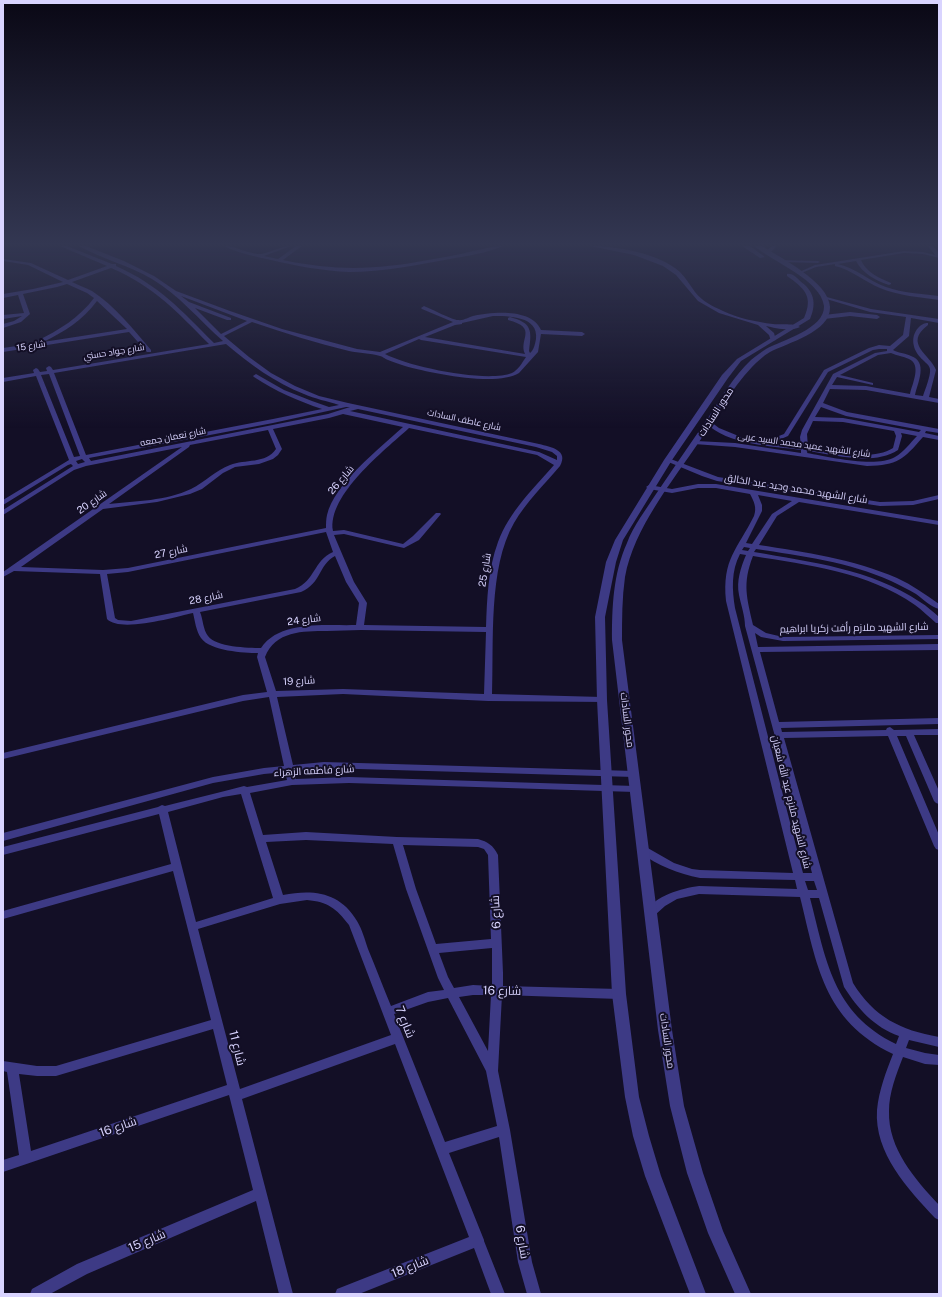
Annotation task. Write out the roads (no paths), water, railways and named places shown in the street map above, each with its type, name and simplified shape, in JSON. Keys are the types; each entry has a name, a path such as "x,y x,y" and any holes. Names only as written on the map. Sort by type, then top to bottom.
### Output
{"street":[{"path":"25,307 27,314"},
{"path":"31,346 55,334 74,322 91,307"},
{"path":"106,307 131,330 149,351"},
{"path":"175,307 211,343"},
{"name":"شارع عاطف السادات","path":"189,307 224,339 267,372 317,397 549,448 556,451 560,455 561,460 558,465 539,454 330,409 281,392 256,376"},
{"path":"195,307 244,324 346,354 371,358 384,356 464,325 485,319 509,319 521,323 529,334 526,351 529,356"},
{"path":"214,307 251,321 349,350 384,356 405,365 482,378 499,378 513,374 523,368 529,356 535,352 539,332 536,325 512,314 489,313 458,322 420,338 384,356"},
{"path":"710,307 760,324 796,327"},
{"name":"محور السادات","path":"698,1294 658,1192 641,1136 632,1097 619,994 602,700 600,618 611,562 619,540 649,487 725,377 739,360 807,319 812,310 812,307"},
{"path":"826,307 824,317 850,314 939,321"},
{"path":"859,307 939,326"},
{"path":"424,308 464,325"},
{"path":"3,317 27,314"},
{"path":"3,326 16,323 27,314"},
{"name":"محور السادات","path":"743,1294 716,1233 695,1173 677,1106 665,1030 617,640 617,606 621,575 631,543 644,518 664,491 681,463 746,369 768,351 808,332 818,325 824,317"},
{"path":"804,452 803,436 836,374 874,355 890,350 906,336 908,319"},
{"name":"شارع جواد حسني","path":"3,375 50,370 211,343 224,339 231,330 251,321"},
{"path":"760,324 772,334 773,340"},
{"path":"926,324 916,333 915,341 916,346 922,356 929,362 933,370 927,396"},
{"name":"شارع 15","path":"3,350 131,330"},
{"path":"539,332 582,334"},
{"path":"420,338 529,356"},
{"name":"شارع جواد حسني","path":"50,370 149,351 211,343"},
{"path":"765,444 786,435 826,371 870,349 879,347 916,360 919,368 913,393"},
{"path":"911,357 922,356"},
{"path":"50,370 84,457 89,463"},
{"path":"37,372 72,460 77,467"},
{"name":"شارع جواد حسني","path":"3,380 37,372"},
{"path":"836,374 862,382 927,396 939,401"},
{"path":"829,387 853,386 913,393"},
{"path":"927,396 939,395"},
{"path":"307,402 317,397"},
{"name":"شارع نعمان جمعه","path":"3,503 72,460 330,409 347,404"},
{"path":"819,404 846,414 923,432 939,438"},
{"name":"شارع نعمان جمعه","path":"3,513 77,467 89,463 270,428 345,412 358,407"},
{"path":"811,419 843,420 897,430 923,432 939,431"},
{"name":"شارع الشهيد عميد محمد السيد عربى","path":"709,423 728,435 740,439 867,464 885,463 900,458 923,432"},
{"name":"شارع 26","path":"360,628 363,604 352,585 338,553 330,531 329,518 333,505 340,494 407,426"},
{"path":"101,508 188,493 199,488 223,470 231,466 265,460 272,457 279,449 270,428"},
{"name":"شارع الشهيد عميد محمد السيد عربى","path":"696,443 722,444 863,458 889,454 896,449 899,436 897,430"},
{"name":"شارع 20","path":"3,575 14,569 101,508 191,443"},
{"name":"شارع الشهيد محمد وحيد عبد الخالق","path":"668,460 681,463 704,476 717,479 863,502 897,504 939,497"},
{"name":"شارع 25","path":"488,698 493,575 500,546 506,532 522,507 558,465"},
{"name":"شارع الشهيد محمد وحيد عبد الخالق","path":"649,487 664,491 675,491 693,487 710,486 939,523"},
{"name":"شارع الشهيد ملازم عبد الله شعبان","path":"753,492 759,505 759,511 732,563 729,578 731,608 803,894 827,976 841,1005 856,1024 876,1040 899,1052 914,1057 939,1060"},
{"name":"شارع الشهيد ملازم عبد الله شعبان","path":"797,500 774,515 752,550 745,566 742,580 742,593 755,650 848,984 863,1007 890,1028 921,1040 939,1042"},
{"name":"شارع 27","path":"14,569 103,572 152,566 330,531 344,532 404,546 416,538 438,514"},
{"path":"739,547 832,568 867,578 907,596 939,621"},
{"path":"752,550 835,560 869,569 900,582 939,607"},
{"name":"شارع 28","path":"103,572 111,619 116,622 131,623 296,591 311,582 321,563 325,559 338,553"},
{"path":"196,610 204,637 210,642 241,649 263,651 261,657 272,694 292,782"},
{"name":"شارع الشهيد ملازم رأفت زكريا ابراهيم","path":"749,626 764,635 783,640 939,637"},
{"name":"شارع 24","path":"263,651 272,640 287,632 295,630 360,628 490,630"},
{"name":"شارع الشهيد ملازم رأفت زكريا ابراهيم","path":"755,650 939,647"},
{"name":"شارع 19","path":"3,756 243,698 272,694 340,691 488,698 602,700"},
{"path":"776,725 939,721"},
{"path":"886,722 939,846"},
{"path":"779,736 939,732"},
{"path":"909,733 939,801"},
{"name":"شارع فاطمه الزهراء","path":"3,837 213,780 289,768 324,765 634,774"},
{"name":"شارع فاطمه الزهراء","path":"3,851 162,808 244,789 292,782 349,780 635,789"},
{"path":"244,789 279,900"},
{"name":"شارع 11","path":"162,808 286,1294"},
{"name":"شارع 6","path":"260,839 306,836 396,841 478,843 486,845 491,849 493,855 497,943 497,990 492,1071 504,1130 525,1262 534,1294"},
{"name":"شارع 6","path":"396,841 411,889 450,992 492,1071"},
{"path":"643,850 669,867 684,872 700,874 818,878"},
{"path":"3,915 177,866"},
{"path":"651,912 660,903 672,896 699,890 822,894"},
{"name":"شارع 7","path":"193,926 279,900 301,895 325,899 342,908 353,923 498,1294"},
{"path":"434,949 497,943"},
{"name":"شارع 16","path":"387,1012 414,1001 450,992 473,990 619,994"},
{"path":"26,1159 8,1067 37,1071 56,1071 217,1023"},
{"path":"905,1035 886,1090 883,1112 886,1136 896,1160 908,1178 939,1214"},
{"name":"شارع 16","path":"3,1166 397,1038"},
{"path":"442,1149 504,1130"},
{"name":"شارع 15","path":"38,1294 82,1269 260,1193"},
{"name":"شارع 18","path":"342,1294 478,1240"}]}
